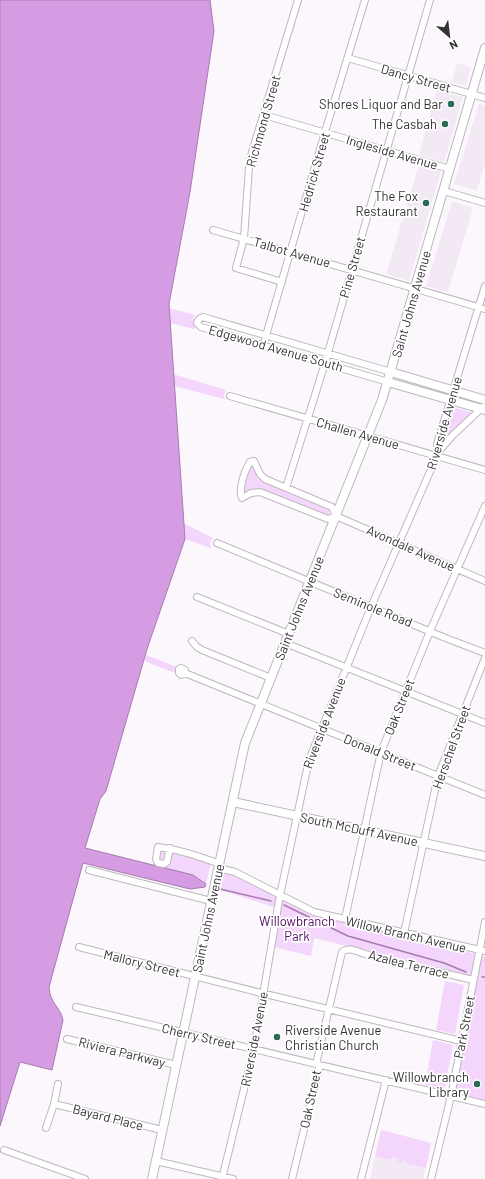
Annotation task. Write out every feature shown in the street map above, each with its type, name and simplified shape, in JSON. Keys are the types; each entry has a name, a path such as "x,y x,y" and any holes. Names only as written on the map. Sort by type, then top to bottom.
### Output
{"main road":[{"name":"Saint Johns Avenue","path":"152,1179 245,744 368,436 388,382 485,48"},
{"name":"Edgewood Avenue South","path":"391,372 485,400"},
{"name":"Edgewood Avenue South","path":"388,382 484,408"},
{"name":"South McDuff Avenue","path":"233,802 485,856"}],"street":[{"name":"Richmond Street","path":"282,282 236,268 244,238 249,168 252,152 298,0"},
{"name":"Hedrick Street","path":"264,345 325,132 365,0"},
{"name":"Pine Street","path":"286,488 328,353 430,0"},
{"name":"Dancy Street","path":"348,58 485,98"},
{"name":"Ingleside Avenue","path":"264,115 450,169"},
{"path":"444,191 485,203"},
{"name":"Talbot Avenue","path":"213,230 482,308"},
{"name":"Riverside Avenue","path":"222,1178 254,1048 280,895 309,760 345,668 438,453 437,444 482,308 485,286"},
{"name":"Edgewood Avenue South","path":"388,382 201,327 197,322 203,317 391,372"},
{"name":"Challen Avenue","path":"230,396 368,436 438,453 485,470"},
{"path":"438,453 453,435 484,408"},
{"path":"254,461 260,474 286,488 332,507 336,516 328,519 260,492 255,492 242,498 240,493 246,468 250,462 254,461"},
{"name":"Oak Street","path":"345,920 381,752 430,631 485,506"},
{"name":"Avondale Avenue","path":"336,516 485,581"},
{"name":"Seminole Road","path":"216,543 485,653"},
{"path":"197,597 289,634"},
{"path":"192,641 202,650 271,678"},
{"path":"285,643 485,723"},
{"name":"Herschel Street","path":"404,933 438,776 485,658"},
{"name":"Donald Street","path":"185,673 485,794"},
{"name":"Willow Branch Avenue","path":"170,848 181,850 236,872 314,912 482,951"},
{"path":"89,870 212,901"},
{"name":"Park Street","path":"431,1179 451,1096 473,980 482,951 485,922"},
{"name":"Mallory Street","path":"79,947 263,994 461,1041"},
{"name":"Azalea Terrace","path":"344,950 350,949 376,957 473,980"},
{"name":"Oak Street","path":"292,1179 319,1068 317,1060 341,955 344,950"},
{"name":"Cherry Street","path":"76,1006 485,1104"},
{"name":"Riviera Parkway","path":"67,1039 176,1065"},
{"path":"361,1179 386,1080"},
{"path":"46,1128 54,1104 58,1084"},
{"name":"Bayard Place","path":"54,1104 162,1130"},
{"path":"4,1150 85,1179"},
{"path":"156,1161 222,1178 233,1179"}],"shaded area":[{"path":"0,0 210,0 214,31 190,192 169,304 185,539 147,649 106,791 100,799 85,848 193,875 206,884 205,887 190,889 83,863 49,987 51,997 60,1011 63,1020 52,1070 20,1062 0,1126"},
{"path":"457,63 471,67 466,86 452,82"},
{"path":"437,90 463,97 444,162 419,155"},
{"path":"479,104 485,106 485,163 477,191 454,184"},
{"path":"419,165 441,171 409,281 386,274"},
{"path":"452,201 473,208 448,292 426,286"},
{"path":"381,1130 431,1143 423,1179 370,1179"}],"green space":[{"path":"169,308 195,315 193,318 196,327 194,329 170,323"},
{"path":"173,374 226,390 224,395 225,398 224,399 174,386"},
{"path":"453,407 474,413 439,444"},
{"path":"254,465 257,473 331,508 327,517 259,490 246,494 243,493 242,490 249,467"},
{"path":"183,523 213,538 210,542 211,548 185,539"},
{"path":"146,655 177,667 175,673 144,661"},
{"path":"156,848 211,863 206,884 198,878 153,865"},
{"name":"Willowbranch Park","path":"224,871 234,874 278,897 276,908 221,890"},
{"name":"Willowbranch Park","path":"282,900 314,915 476,954 472,976 314,938 311,956 274,947"},
{"path":"482,956 485,957 485,1102 451,1096"},
{"path":"445,981 464,985 455,1034 436,1030"},
{"path":"433,1040 453,1045 444,1090 425,1085"},
{"path":"381,1130 431,1143 426,1168 405,1163 406,1160 403,1160 403,1163 397,1161 399,1159 393,1157 391,1160 375,1156"}],"waterway":[{"path":"220,889 271,901"},
{"path":"284,905 348,936 444,963 466,972"}],"place":[{"name":"Shores Liquor and Bar","path":"451,104"},
{"name":"The Casbah","path":"445,124"},
{"name":"The Fox Restaurant","path":"426,203"},
{"name":"Riverside Avenue Christian Church","path":"277,1037"},
{"name":"Willowbranch Library","path":"477,1084"}]}
